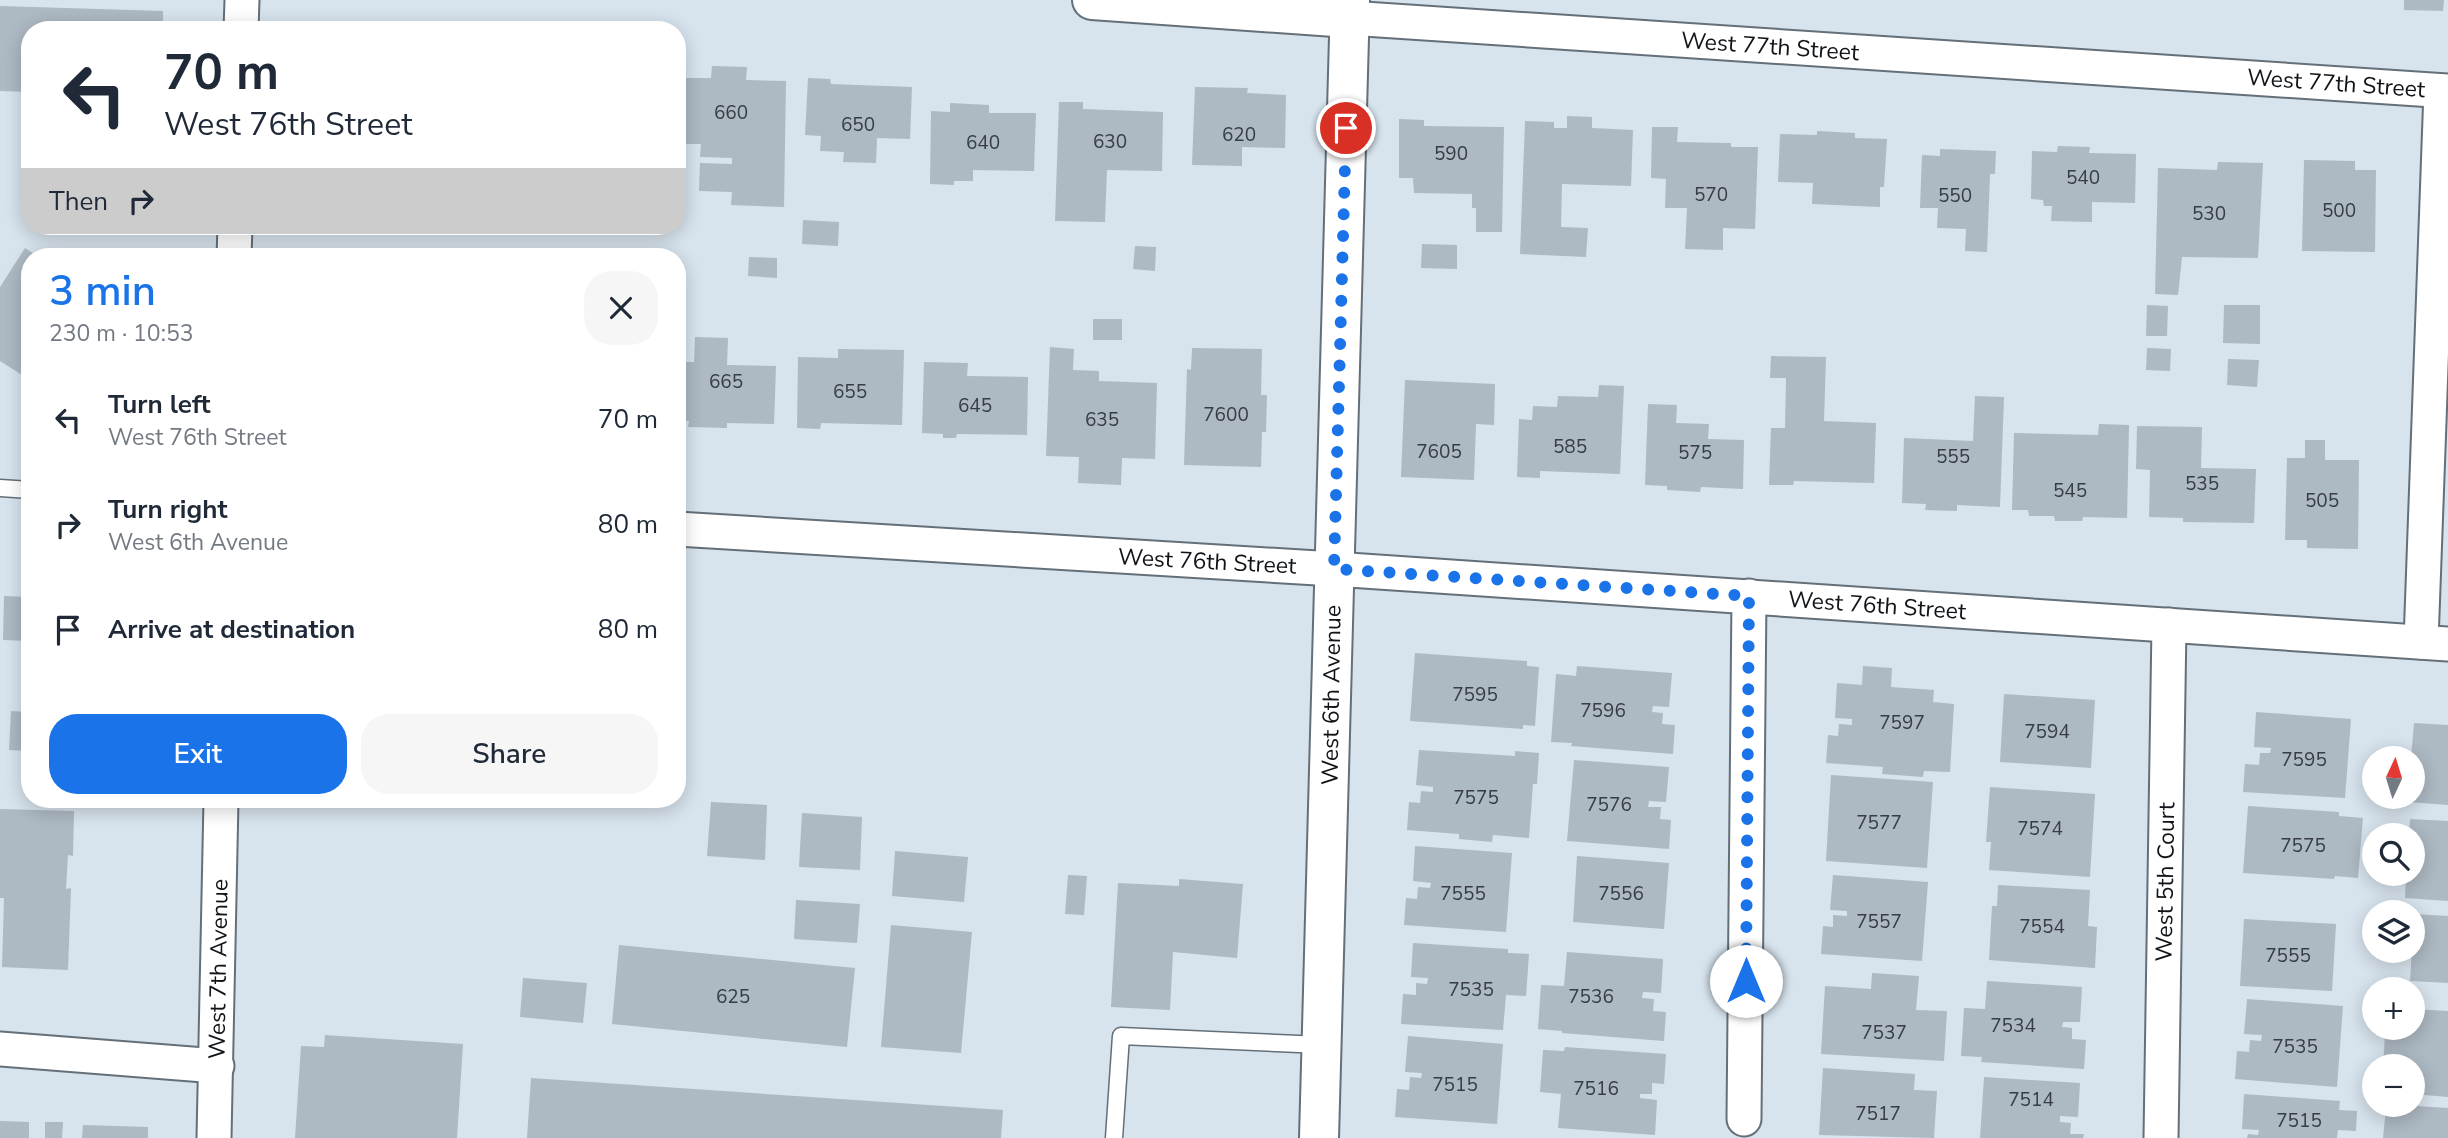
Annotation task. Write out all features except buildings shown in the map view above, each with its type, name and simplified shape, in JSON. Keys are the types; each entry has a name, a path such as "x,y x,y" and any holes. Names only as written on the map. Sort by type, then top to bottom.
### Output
{"street":[{"path":"241,21 242,0"},
{"name":"West 77th Street","path":"1092,0 1350,9 2445,91"},
{"name":"West 6th Avenue","path":"1319,1138 1350,9"},
{"path":"2435,643 2445,91"},
{"name":"West 76th Street","path":"686,530 1334,569 2435,643"},
{"path":"1744,1119 1749,596"},
{"name":"West 5th Court","path":"2161,1138 2169,625"},
{"name":"West 7th Avenue","path":"214,1138 221,808"},
{"path":"0,1049 217,1066"}],"lane":[{"path":"0,488 21,489"},
{"path":"1114,1138 1121,1036 1322,1045"}],"route":[{"path":"1346,128 1334,569 1749,596 1746,981"}]}
